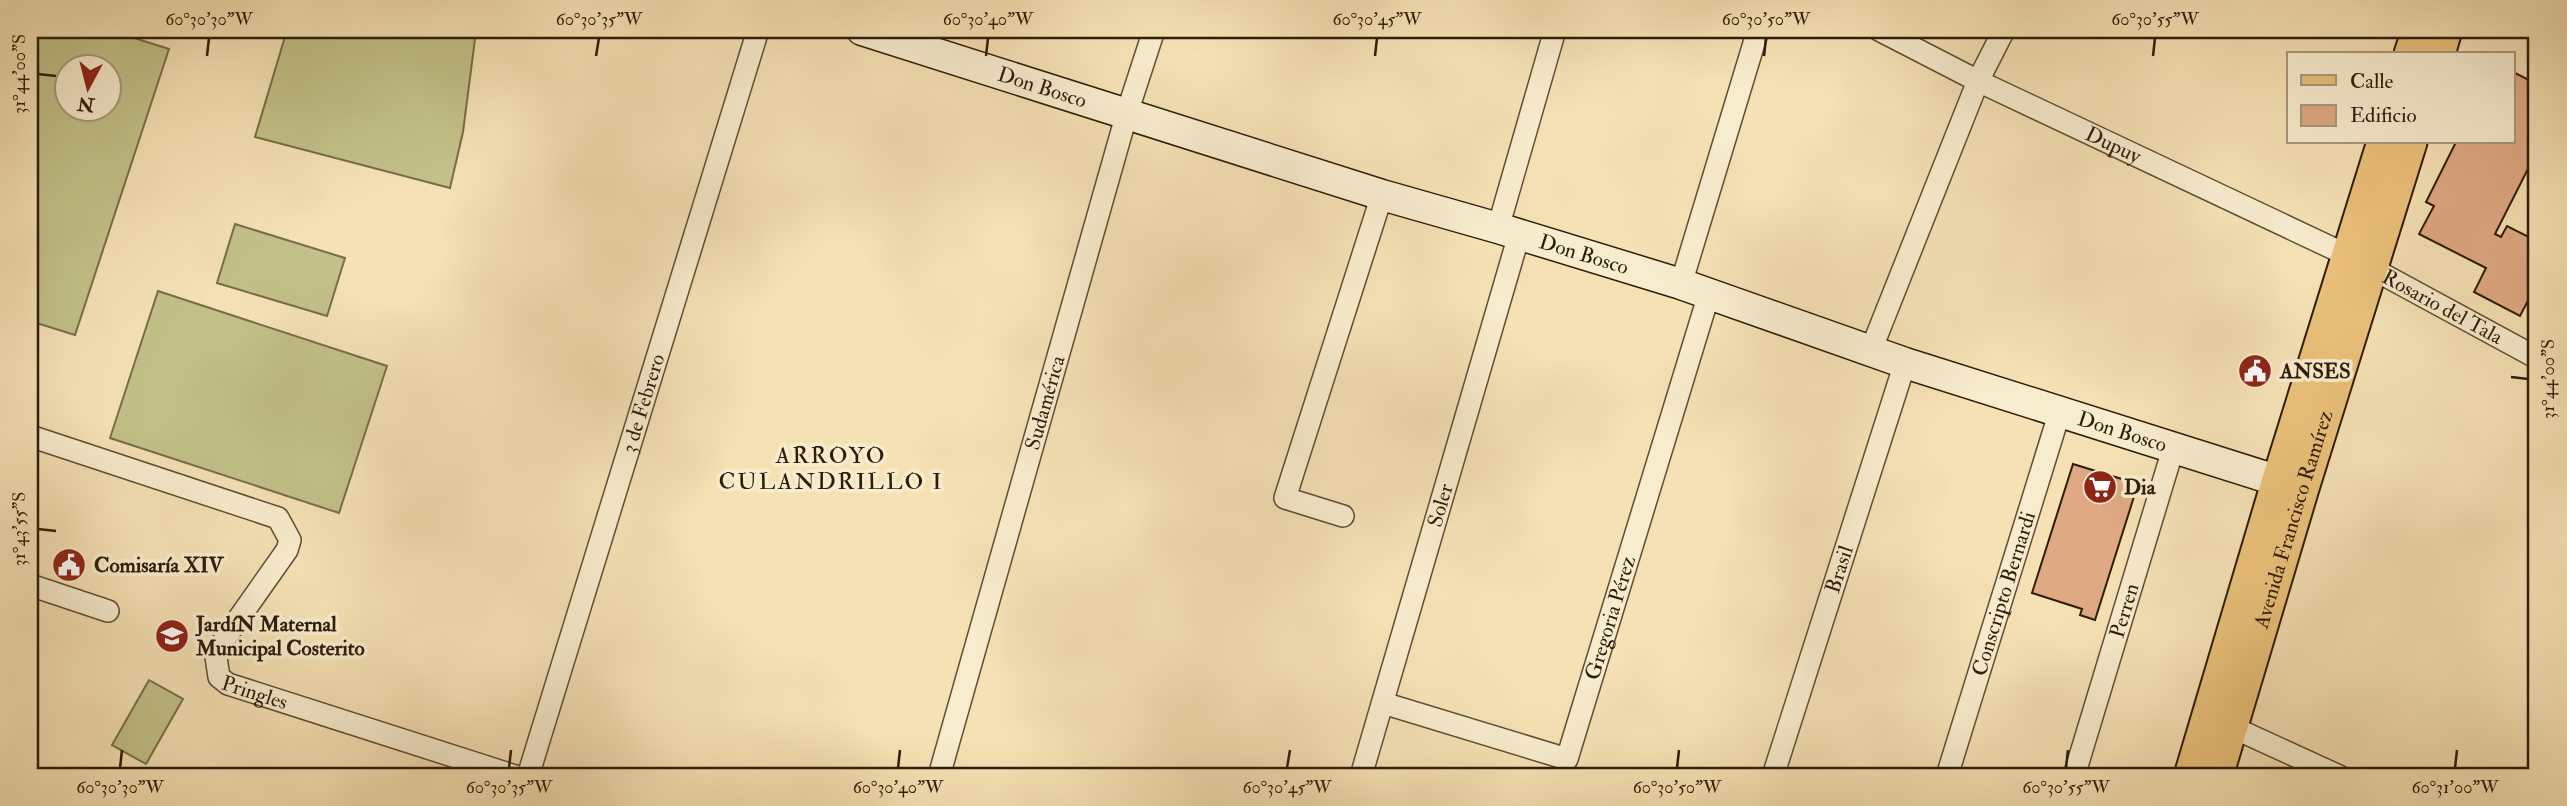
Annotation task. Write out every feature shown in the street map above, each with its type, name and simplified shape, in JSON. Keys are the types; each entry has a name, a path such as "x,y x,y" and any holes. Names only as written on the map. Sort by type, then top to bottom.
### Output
{"main road":[{"name":"Don Bosco","path":"862,30 1381,195 1681,284 1905,363 2290,484"},
{"path":"2412,52 2419,30"},
{"path":"2439,52 2445,30"},
{"name":"Avenida Francisco Ramírez","path":"2191,776 2220,721 2359,262 2384,144"},
{"name":"Avenida Francisco Ramírez","path":"2359,262 2409,144"},
{"name":"Avenida Francisco Ramírez","path":"2216,776 2220,721"}],"street":[{"name":"3 de Febrero","path":"528,776 758,30"},
{"name":"Sudamérica","path":"939,776 1126,113 1154,30"},
{"name":"Soler","path":"1361,776 1383,703 1509,231 1555,30"},
{"path":"1681,284 1758,30"},
{"name":"Dupuy","path":"1879,30 1978,81 2359,262"},
{"path":"1871,350 1978,81 2004,30"},
{"path":"1343,516 1285,498 1381,195"},
{"name":"Rosario del Tala","path":"2359,262 2537,358"},
{"name":"Gregoria Pérez","path":"1383,703 1567,759 1709,293"},
{"name":"Brasil","path":"1773,776 1905,363"},
{"name":"Conscripto Bernardi","path":"1947,776 2060,411"},
{"name":"Pringles","path":"30,436 278,518 290,540 287,551 225,638 216,657 219,677 228,684 515,776"},
{"name":"Perren","path":"2074,776 2174,446"},
{"path":"30,585 108,611"},
{"path":"2220,721 2339,776"}],"shaded area":[{"path":"30,30 109,30 169,49 75,335 30,321"},
{"path":"287,30 470,30 475,39 463,132 450,188 255,137"},
{"path":"235,224 345,258 327,316 217,283"},
{"path":"158,291 387,366 339,513 110,438"},
{"path":"149,680 183,699 146,764 112,745"}],"building":[{"path":"2514,72 2537,84 2537,151 2495,234 2501,237 2507,226 2537,241 2537,297 2531,295 2520,316 2474,292 2486,268 2419,234 2434,206 2426,202 2455,144 2514,144"},
{"path":"2073,464 2138,484 2095,620 2080,615 2082,609 2032,593"}],"place":[{"name":"ANSES","path":"2255,371"},
{"name":"Dia","path":"2100,487"},
{"name":"Comisaría XIV","path":"69,565"},
{"name":"JardíN Maternal Municipal Costerito","path":"172,636"}],"district":[{"name":"ARROYO CULANDRILLO I","path":"831,468"}]}
